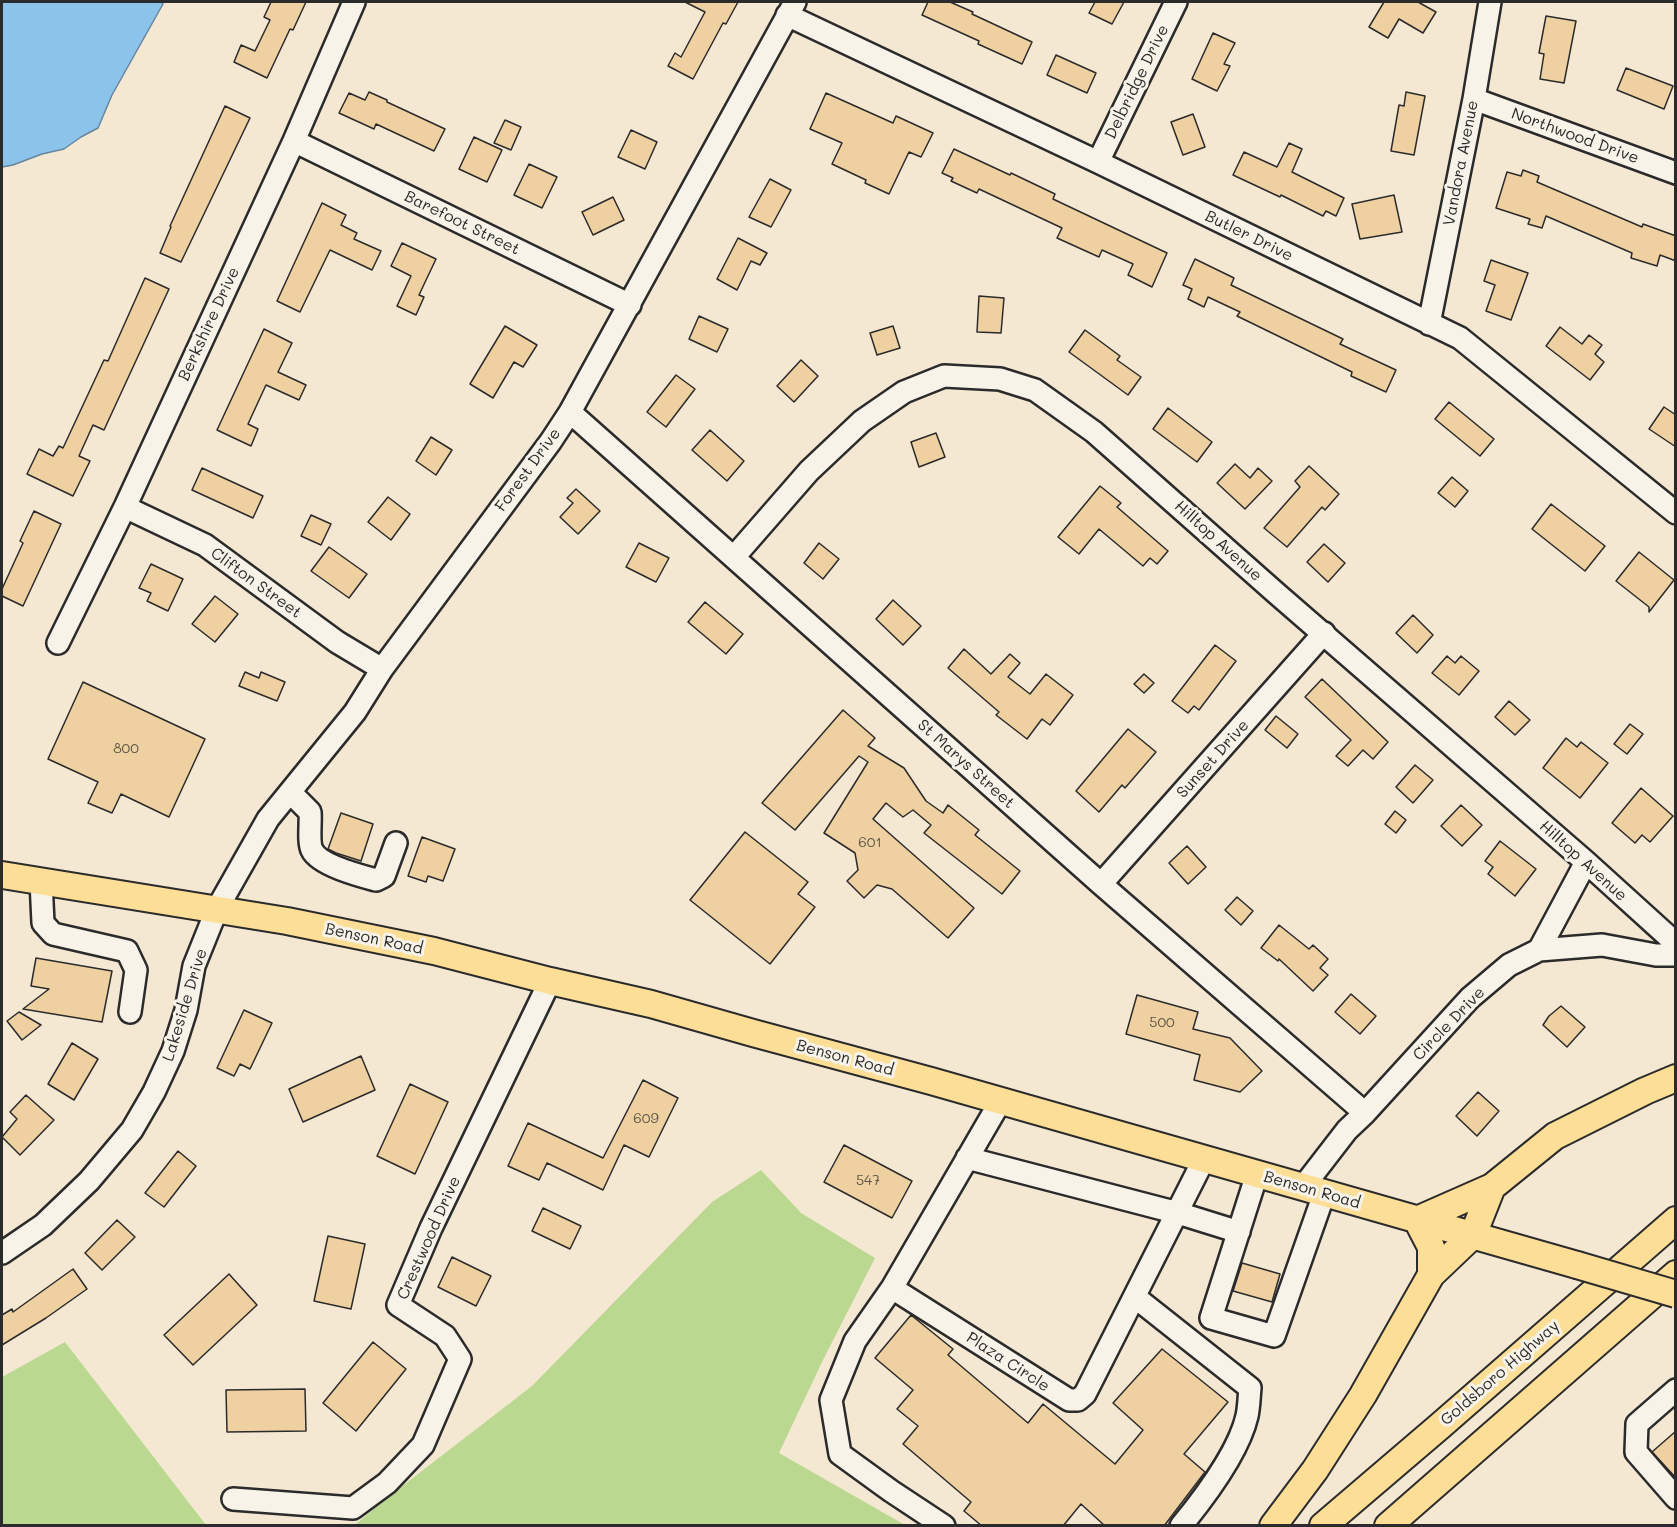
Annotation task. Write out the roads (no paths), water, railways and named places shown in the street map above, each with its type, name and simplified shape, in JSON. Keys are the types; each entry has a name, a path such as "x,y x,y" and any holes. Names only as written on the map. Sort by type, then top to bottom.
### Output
{"main road":[{"name":"Benson Road","path":"2,875 287,921 434,951 651,1004 931,1081 1676,1293"},
{"path":"1431,1275 1431,1247 1416,1220 1492,1187 1555,1136 1676,1078"},
{"path":"1273,1526 1315,1470 1363,1395 1431,1275 1473,1235 1492,1187"},
{"name":"Goldsboro Highway","path":"1323,1526 1676,1220"},
{"path":"1388,1526 1676,1274"}],"street":[{"name":"Berkshire Drive","path":"58,644 125,507 294,141 354,2"},
{"name":"Delbridge Drive","path":"1098,162 1176,2"},
{"name":"Vandora Avenue","path":"1429,324 1490,2"},
{"name":"Butler Drive","path":"791,8 1098,162 1460,338 1676,513"},
{"name":"Forest Drive","path":"217,909 268,819 355,712 382,669 570,412 791,8"},
{"name":"Northwood Drive","path":"1473,99 1676,173"},
{"name":"Barefoot Street","path":"294,141 630,305"},
{"name":"Hilltop Avenue","path":"734,557 809,471 862,421 904,392 944,375 1000,379 1035,390 1094,432 1586,862 1676,945"},
{"name":"St Marys Street","path":"570,412 1101,884 1365,1113"},
{"name":"Clifton Street","path":"125,507 205,545 337,642 382,669"},
{"name":"Sunset Drive","path":"1101,884 1324,633"},
{"path":"290,792 310,812 311,848 316,857 352,874 376,880 384,876 396,843"},
{"path":"1539,950 1586,862"},
{"path":"41,881 43,923 53,934 127,951 136,970 130,1012"},
{"name":"Lakeside Drive","path":"2,1253 43,1225 89,1181 132,1130 154,1092 173,1051 186,1010 194,966 217,909"},
{"name":"Circle Drive","path":"1239,1232 1211,1318 1274,1336 1314,1191 1347,1130 1470,998 1509,965 1539,950 1602,945 1656,955 1676,955"},
{"name":"Crestwood Drive","path":"233,1499 353,1508 387,1483 423,1445 460,1359 446,1336 398,1305 431,1228 550,981"},
{"path":"944,1526 840,1454 831,1400 855,1341 892,1288 1000,1102"},
{"path":"967,1158 1178,1213 1239,1232 1257,1174"},
{"name":"Plaza Circle","path":"892,1288 1069,1400 1078,1400 1085,1394 1204,1160"},
{"path":"1135,1297 1250,1388 1247,1416 1234,1449 1196,1508 1181,1526"},
{"path":"1676,1390 1637,1424 1636,1452 1676,1498"}],"water":[{"path":"2,2 161,2 163,4 112,95 98,128 64,149 2,167"}]}
